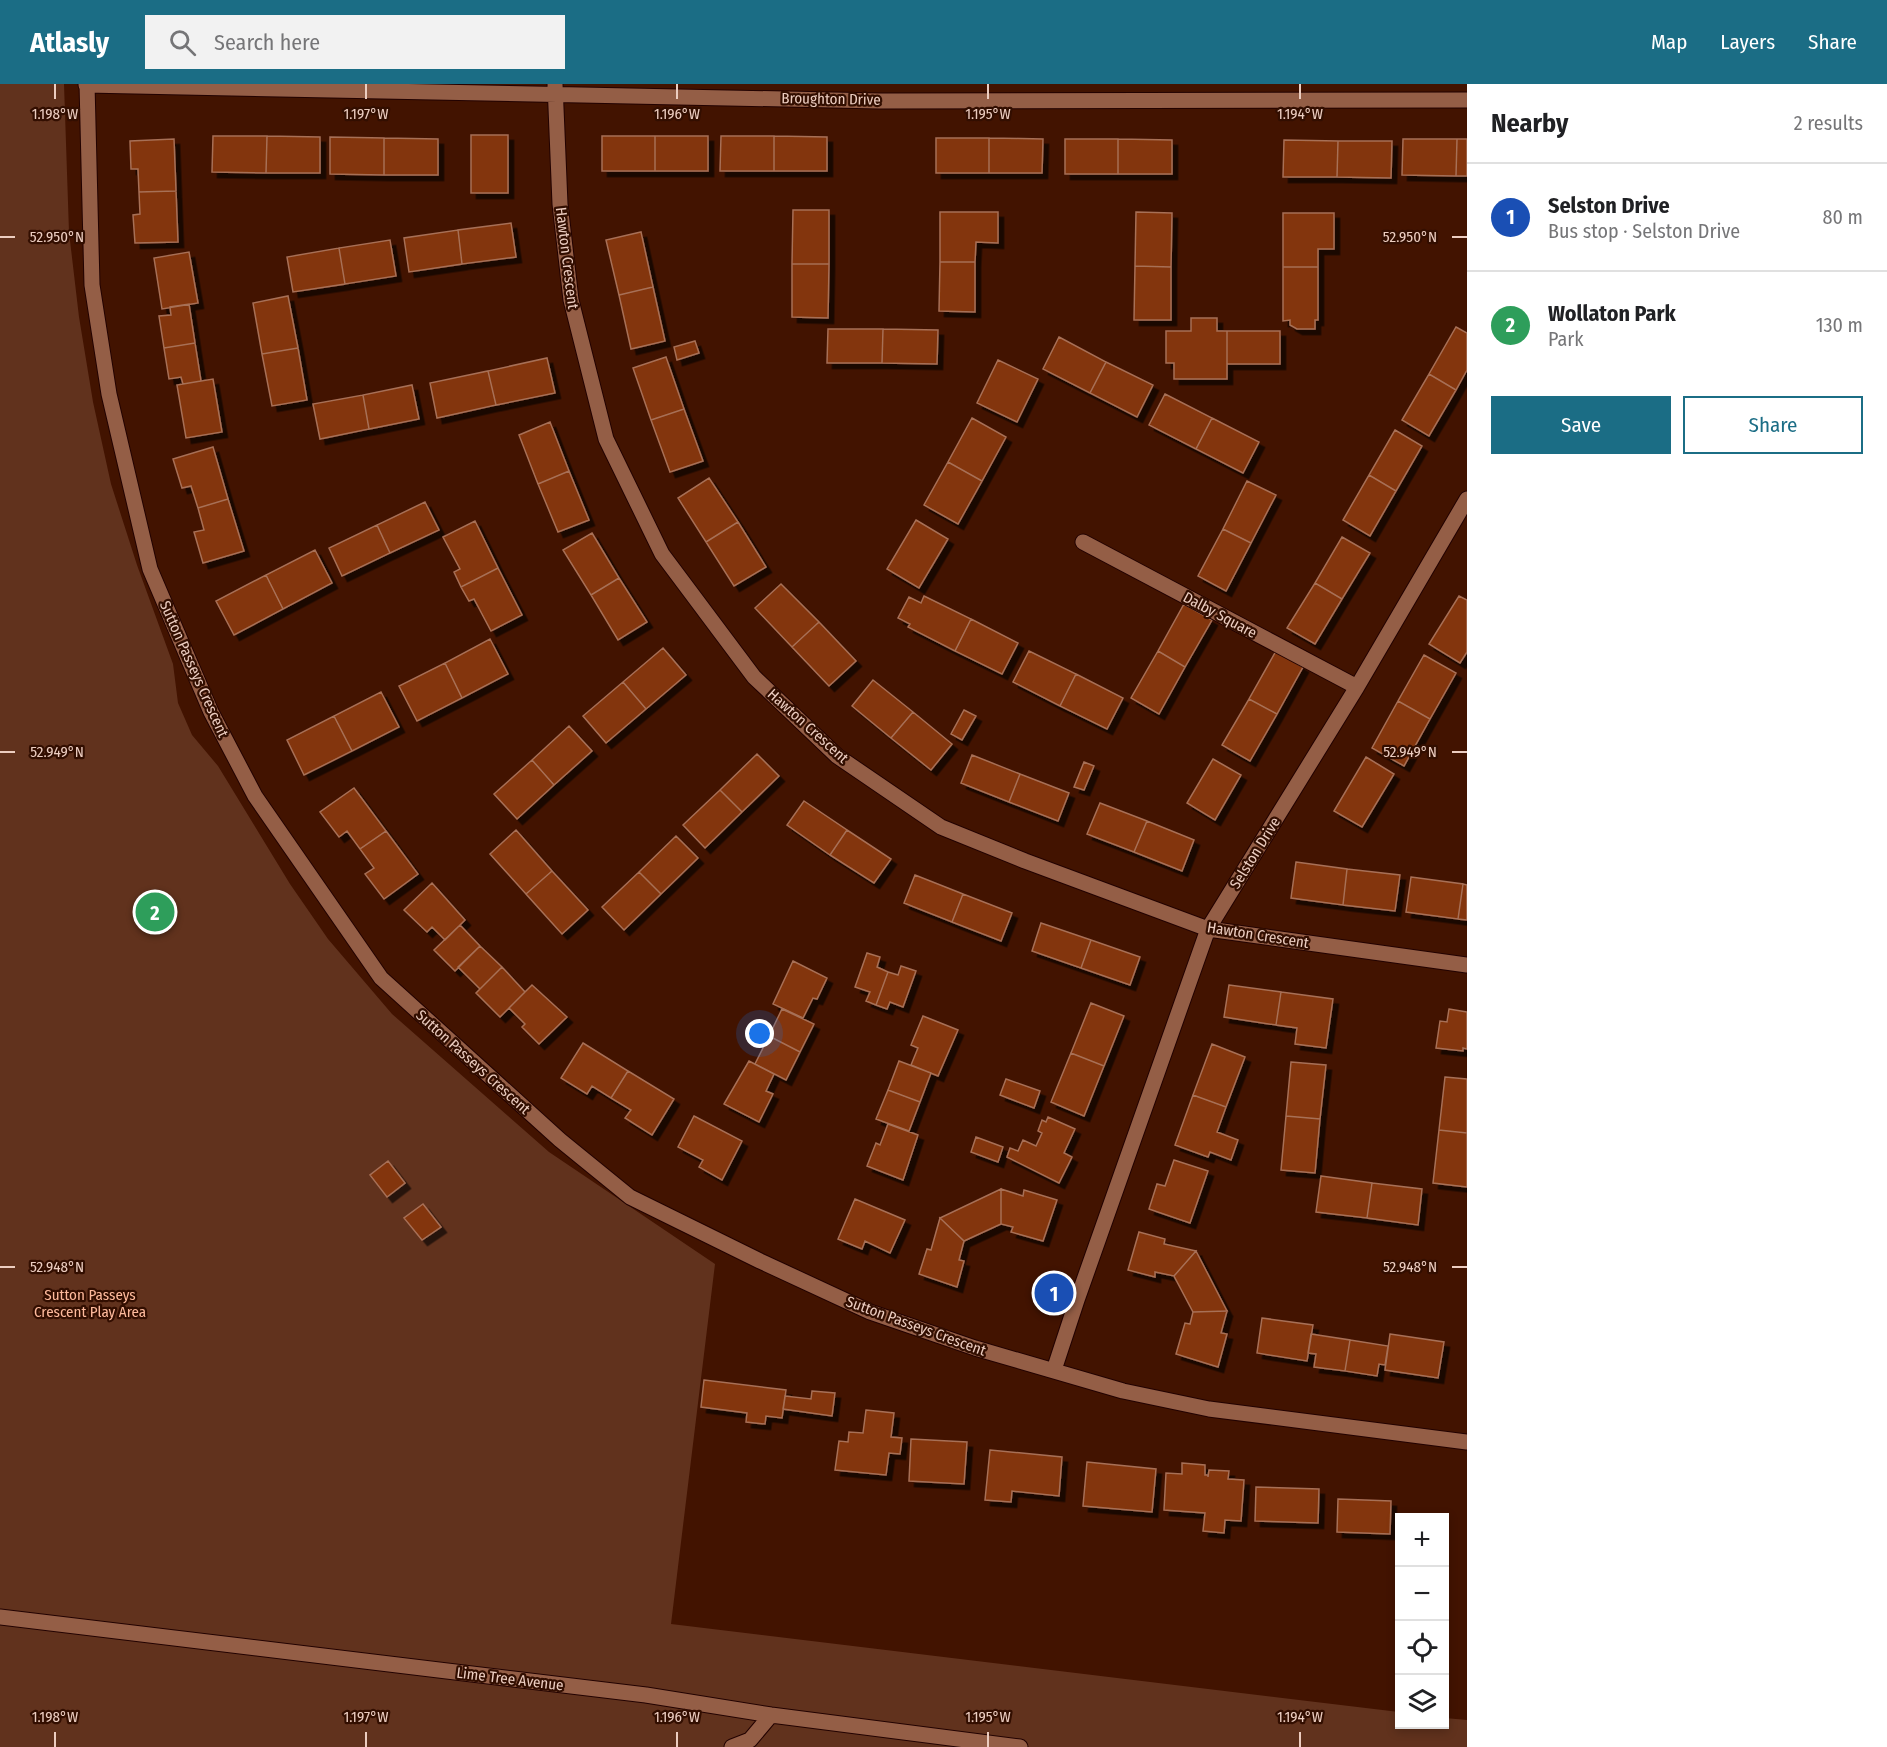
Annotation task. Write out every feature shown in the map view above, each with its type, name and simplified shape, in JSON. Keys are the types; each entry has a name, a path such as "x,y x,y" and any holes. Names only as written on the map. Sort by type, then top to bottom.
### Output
{"street":[{"name":"Broughton Drive","path":"87,85 555,88 880,100 1467,100"},
{"name":"Sutton Passeys Crescent","path":"87,85 92,285 109,394 150,569 211,712 255,796 381,978 560,1140 630,1197 870,1312 975,1348 1123,1391 1209,1409 1467,1442"},
{"name":"Hawton Crescent","path":"555,88 560,204 571,300 606,439 662,554 754,677 837,756 940,827 1024,861 1208,929 1467,965"},
{"name":"Selston Drive","path":"1054,1370 1208,929 1357,687 1467,499"},
{"name":"Dalby Square","path":"1083,543 1357,687"},
{"name":"Lime Tree Avenue","path":"0,1617 646,1695 771,1715 1020,1747"},
{"path":"732,1747 750,1740 771,1715"}],"green space":[{"name":"Sutton Passeys Crescent Play Area","path":"0,84 64,84 69,232 79,317 93,402 111,484 173,664 178,703 192,735 218,766 290,884 328,939 392,1014 549,1152 715,1264 671,1624 1395,1712 1395,1729 1449,1729 1449,1718 1467,1720 1467,1747 0,1747"}],"building":[{"path":"471,135 508,135 508,193 471,193"},
{"path":"213,136 267,136 266,173 212,172"},
{"path":"267,136 320,137 320,173 266,173"},
{"path":"602,136 655,136 655,171 602,171"},
{"path":"655,136 708,136 708,171 655,171"},
{"path":"721,136 774,136 774,171 720,171"},
{"path":"774,136 827,137 827,171 774,171"},
{"path":"330,137 384,138 384,175 330,174"},
{"path":"384,138 438,139 438,175 384,175"},
{"path":"936,138 989,138 989,173 936,173"},
{"path":"989,138 1043,139 1042,173 989,173"},
{"path":"174,139 176,191 139,192 138,169 131,169 130,141"},
{"path":"1065,139 1118,139 1118,174 1065,174"},
{"path":"1118,139 1172,140 1172,174 1118,174"},
{"path":"1403,139 1457,139 1456,176 1402,175"},
{"path":"1457,139 1467,139 1467,176 1456,176"},
{"path":"1284,140 1338,141 1337,177 1283,177"},
{"path":"1338,141 1392,141 1391,178 1337,177"},
{"path":"176,191 178,242 135,243 133,215 140,214 139,192"},
{"path":"793,210 829,210 829,264 792,264"},
{"path":"940,212 998,212 998,243 976,242 975,262 940,262"},
{"path":"1136,212 1172,213 1171,267 1135,266"},
{"path":"1283,213 1334,213 1334,249 1318,249 1318,267 1283,267"},
{"path":"511,223 516,257 462,264 458,230"},
{"path":"458,230 462,264 409,272 404,238"},
{"path":"641,232 653,287 619,295 606,240"},
{"path":"390,240 396,276 345,284 339,248"},
{"path":"339,248 345,284 293,292 287,257"},
{"path":"189,252 198,303 162,309 154,258"},
{"path":"940,262 975,262 975,312 939,311"},
{"path":"792,264 829,264 828,318 792,317"},
{"path":"1135,266 1171,267 1171,320 1134,320"},
{"path":"1283,267 1318,267 1318,320 1315,320 1315,329 1297,329 1290,325 1290,320 1283,321"},
{"path":"653,287 665,341 631,349 619,295"},
{"path":"288,296 298,348 262,354 253,303"},
{"path":"189,304 195,343 164,348 159,316 171,315 170,307"},
{"path":"1191,318 1217,318 1217,331 1227,331 1227,379 1174,379 1174,363 1166,363 1166,331 1191,331"},
{"path":"1456,327 1467,333 1467,370 1456,390 1429,374"},
{"path":"828,329 883,329 882,363 827,363"},
{"path":"883,329 938,330 937,364 882,363"},
{"path":"1227,331 1280,331 1280,364 1227,364"},
{"path":"1059,337 1106,362 1090,393 1043,369"},
{"path":"695,341 699,353 677,360 674,347"},
{"path":"195,343 201,381 183,384 181,377 169,379 164,348"},
{"path":"298,348 307,400 272,406 262,354"},
{"path":"666,357 684,409 651,420 633,368"},
{"path":"547,358 555,393 496,405 488,371"},
{"path":"998,360 1038,379 1017,422 977,403"},
{"path":"1106,362 1153,385 1137,417 1090,393"},
{"path":"488,371 496,405 437,418 430,383"},
{"path":"1429,374 1456,390 1429,436 1402,420"},
{"path":"213,379 222,432 186,438 177,385"},
{"path":"412,385 419,419 369,429 363,395"},
{"path":"1165,394 1212,418 1196,449 1149,425"},
{"path":"363,395 369,429 320,439 313,404"},
{"path":"684,409 703,461 670,472 651,420"},
{"path":"972,418 1006,437 982,481 948,462"},
{"path":"1212,418 1259,442 1243,473 1196,449"},
{"path":"550,422 569,471 538,484 519,435"},
{"path":"1395,430 1422,446 1396,491 1369,475"},
{"path":"213,447 228,499 198,508 191,486 182,488 173,459"},
{"path":"948,462 982,481 958,524 924,505"},
{"path":"569,471 589,520 558,532 538,484"},
{"path":"1369,475 1396,491 1370,536 1343,520"},
{"path":"709,478 738,522 706,542 678,498"},
{"path":"1247,481 1276,495 1251,543 1223,529"},
{"path":"228,499 244,551 203,563 194,532 204,530 198,508"},
{"path":"425,502 439,530 390,553 377,525"},
{"path":"916,520 948,539 919,588 887,569"},
{"path":"475,521 498,568 461,587 454,572 460,569 443,537"},
{"path":"738,522 766,567 734,586 706,542"},
{"path":"377,525 390,553 342,576 329,548"},
{"path":"1223,529 1251,543 1226,591 1198,576"},
{"path":"592,533 619,578 591,595 563,550"},
{"path":"1342,537 1370,553 1342,599 1315,583"},
{"path":"315,550 332,583 283,609 266,575"},
{"path":"498,568 522,615 491,631 474,599 469,601 461,587"},
{"path":"266,575 283,609 234,635 216,601"},
{"path":"619,578 647,622 618,640 591,595"},
{"path":"1315,583 1342,599 1315,644 1287,628"},
{"path":"781,584 819,622 792,647 755,608"},
{"path":"924,596 971,619 955,651 908,627 910,624 898,618 909,597 921,603"},
{"path":"1459,596 1467,600 1467,652 1460,663 1429,644"},
{"path":"1184,604 1212,620 1185,667 1158,651"},
{"path":"971,619 1018,643 1002,674 955,651"},
{"path":"819,622 856,661 829,686 792,647"},
{"path":"490,639 508,674 462,698 445,663"},
{"path":"663,648 686,675 646,709 623,682"},
{"path":"1029,651 1076,674 1060,706 1013,682"},
{"path":"1158,651 1185,667 1159,714 1131,698"},
{"path":"1276,651 1303,667 1277,714 1249,699"},
{"path":"1424,655 1456,673 1430,719 1398,701"},
{"path":"445,663 462,698 417,721 399,686"},
{"path":"1076,674 1123,698 1107,729 1060,706"},
{"path":"873,680 913,712 891,738 852,706"},
{"path":"623,682 646,709 606,743 583,716"},
{"path":"381,692 399,727 352,751 334,716"},
{"path":"1249,699 1277,714 1250,761 1222,745"},
{"path":"1398,701 1430,719 1404,766 1372,748"},
{"path":"964,710 976,716 962,740 951,734"},
{"path":"913,712 952,744 931,770 891,738"},
{"path":"334,716 352,751 304,775 287,740"},
{"path":"569,726 592,751 554,785 532,760"},
{"path":"757,754 779,776 742,812 720,790"},
{"path":"972,755 1020,774 1009,802 961,783"},
{"path":"1366,757 1394,774 1362,827 1334,811"},
{"path":"1213,759 1241,775 1215,820 1187,803"},
{"path":"532,760 554,785 517,819 494,794"},
{"path":"1084,762 1094,766 1084,790 1074,787"},
{"path":"1020,774 1069,793 1058,821 1009,802"},
{"path":"354,788 386,831 360,849 347,831 339,837 320,812"},
{"path":"720,790 742,812 705,848 683,825"},
{"path":"804,801 847,830 830,855 787,825"},
{"path":"1100,803 1147,821 1134,852 1087,834"},
{"path":"1147,821 1194,840 1182,871 1134,852"},
{"path":"516,830 552,871 526,894 490,854"},
{"path":"847,830 891,859 874,883 830,855"},
{"path":"386,831 418,874 384,899 365,874 374,868 360,849"},
{"path":"676,836 698,858 661,894 639,872"},
{"path":"1296,862 1347,869 1343,905 1291,898"},
{"path":"1347,869 1400,875 1395,911 1343,905"},
{"path":"552,871 588,910 562,934 526,894"},
{"path":"639,872 661,894 624,930 602,907"},
{"path":"915,875 963,894 952,922 904,903"},
{"path":"1411,877 1463,884 1458,919 1406,912"},
{"path":"432,883 465,920 445,940 432,927 427,932 404,910"},
{"path":"1463,884 1467,885 1467,920 1458,919"},
{"path":"963,894 1012,913 1001,941 952,922"},
{"path":"1041,923 1091,940 1081,968 1032,951"},
{"path":"460,925 480,946 455,971 434,950"},
{"path":"1091,940 1140,957 1130,985 1081,968"},
{"path":"480,946 502,967 480,989 458,967"},
{"path":"867,953 880,957 877,967 888,972 876,1005 866,1001 870,992 855,987"},
{"path":"793,961 827,978 817,999 813,998 803,1018 773,1004"},
{"path":"901,966 916,971 903,1007 890,1002 887,1009 876,1005 888,972 898,975"},
{"path":"502,967 525,992 500,1017 476,993"},
{"path":"532,985 567,1017 539,1044 522,1027 525,1024 509,1008"},
{"path":"1229,985 1281,992 1276,1025 1224,1017"},
{"path":"1281,992 1333,999 1326,1048 1295,1044 1297,1028 1276,1025"},
{"path":"1091,1003 1124,1016 1104,1066 1071,1053"},
{"path":"782,1009 814,1024 800,1052 769,1036"},
{"path":"1449,1009 1467,1012 1467,1049 1463,1048 1463,1051 1436,1048 1440,1021 1447,1022"},
{"path":"923,1016 958,1030 938,1076 911,1065 918,1048 911,1045"},
{"path":"769,1036 800,1052 786,1080 755,1064"},
{"path":"583,1043 628,1071 611,1098 592,1086 587,1094 561,1078"},
{"path":"1212,1044 1245,1057 1226,1107 1193,1095"},
{"path":"1071,1053 1104,1066 1084,1116 1051,1102"},
{"path":"749,1061 774,1074 766,1091 773,1094 759,1122 724,1104"},
{"path":"899,1061 931,1073 920,1102 888,1090"},
{"path":"1291,1062 1326,1065 1320,1119 1286,1116"},
{"path":"628,1071 674,1099 652,1135 625,1118 631,1110 611,1098"},
{"path":"1445,1077 1467,1079 1467,1133 1439,1130"},
{"path":"1006,1079 1040,1091 1034,1108 1000,1095"},
{"path":"888,1090 920,1102 909,1131 876,1119"},
{"path":"1193,1095 1226,1107 1217,1132 1238,1140 1231,1160 1210,1152 1208,1157 1175,1145"},
{"path":"694,1116 742,1141 722,1180 699,1167 703,1160 678,1147"},
{"path":"1286,1116 1320,1119 1315,1173 1281,1170"},
{"path":"1048,1117 1075,1129 1064,1153 1072,1157 1059,1183 1007,1157 1010,1148 1018,1151 1023,1140 1036,1146 1042,1133 1038,1131 1042,1120 1046,1122"},
{"path":"888,1124 918,1135 903,1180 867,1166 876,1143 880,1145"},
{"path":"1439,1130 1467,1133 1467,1187 1433,1183"},
{"path":"976,1137 1003,1147 998,1162 971,1152"},
{"path":"1174,1160 1208,1171 1190,1223 1149,1209 1157,1184 1165,1186"},
{"path":"388,1161 405,1183 387,1197 370,1175"},
{"path":"1321,1176 1372,1183 1367,1218 1316,1212"},
{"path":"1372,1183 1422,1189 1418,1225 1367,1218"},
{"path":"1001,1189 1023,1196 1024,1190 1057,1200 1043,1241 1011,1232 1013,1227 1001,1224"},
{"path":"1001,1189 1001,1224 964,1241 940,1218"},
{"path":"855,1199 905,1220 890,1253 865,1241 862,1249 838,1239"},
{"path":"423,1204 441,1227 422,1240 404,1218"},
{"path":"940,1218 964,1241 959,1260 964,1261 957,1287 919,1274 927,1249 931,1250"},
{"path":"1139,1232 1165,1239 1164,1244 1196,1251 1174,1276 1155,1272 1155,1277 1128,1270"},
{"path":"1196,1251 1227,1311 1193,1312 1174,1276"},
{"path":"1227,1311 1221,1333 1227,1334 1218,1367 1176,1354 1185,1323 1190,1324 1193,1312"},
{"path":"1262,1318 1313,1325 1307,1361 1257,1353"},
{"path":"1311,1334 1350,1340 1345,1371 1314,1367 1316,1354 1308,1353"},
{"path":"1390,1334 1444,1342 1438,1378 1385,1370"},
{"path":"1350,1340 1388,1346 1385,1365 1379,1364 1377,1376 1345,1371"},
{"path":"704,1380 786,1390 782,1418 766,1416 765,1424 746,1422 747,1413 701,1407"},
{"path":"812,1391 835,1393 832,1416 783,1409 785,1396 811,1399"},
{"path":"866,1410 894,1413 891,1437 902,1438 900,1454 889,1453 886,1475 835,1470 839,1441 848,1442 849,1432 863,1433"},
{"path":"911,1439 967,1442 964,1484 909,1481"},
{"path":"990,1450 1062,1457 1059,1496 1012,1491 1011,1502 985,1500"},
{"path":"1087,1462 1156,1469 1152,1512 1083,1506"},
{"path":"1182,1463 1205,1465 1205,1475 1208,1477 1209,1470 1229,1471 1228,1479 1244,1480 1241,1521 1225,1520 1224,1533 1203,1531 1205,1513 1164,1510 1166,1473 1182,1474"},
{"path":"1256,1487 1319,1489 1318,1523 1255,1521"},
{"path":"1338,1499 1391,1501 1390,1534 1337,1532"}],"place":[{"name":"Wollaton Park","path":"155,912"},
{"name":"Selston Drive","path":"1054,1293"}]}
